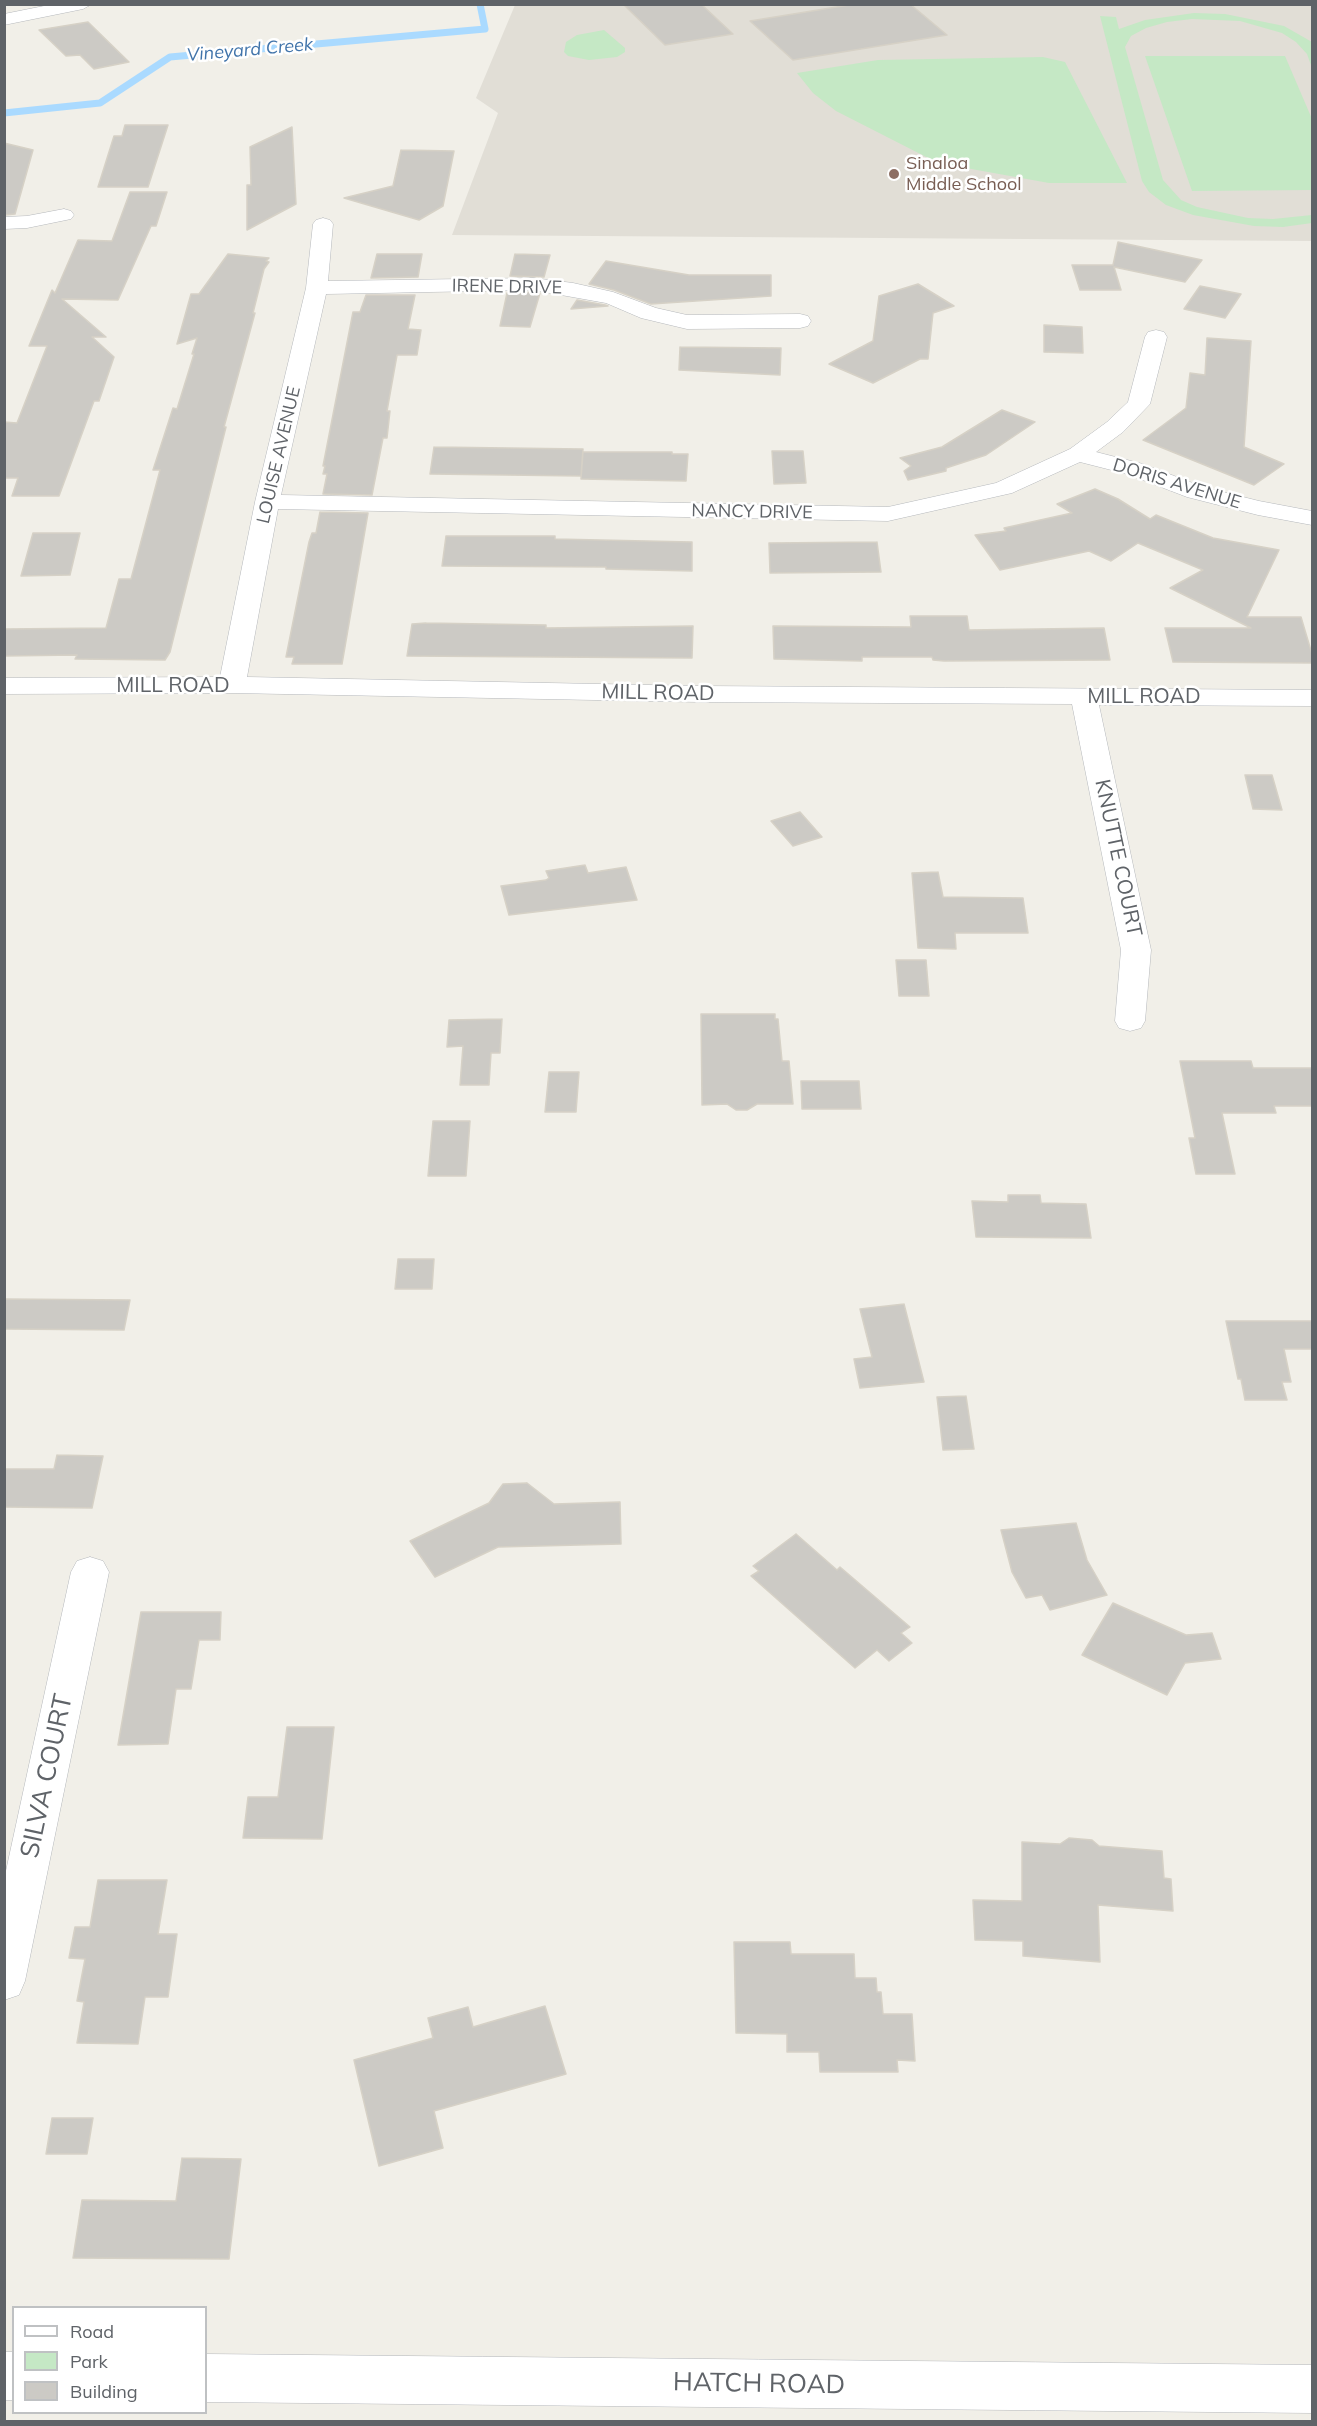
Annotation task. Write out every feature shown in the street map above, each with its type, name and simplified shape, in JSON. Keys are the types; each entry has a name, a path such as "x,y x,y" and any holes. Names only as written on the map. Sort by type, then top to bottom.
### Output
{"street":[{"path":"4,20 77,5"},
{"path":"4,223 27,222 64,215"},
{"name":"LOUISE AVENUE","path":"232,685 267,502 317,288 323,224"},
{"name":"IRENE DRIVE","path":"317,288 534,284 573,289 613,298 650,313 687,322 800,321"},
{"name":"NANCY DRIVE","path":"267,502 888,514 1004,488 1078,454 1115,427 1139,404 1156,337"},
{"name":"DORIS AVENUE","path":"1078,454 1135,469 1195,492 1258,508 1312,518"},
{"name":"MILL ROAD","path":"4,686 232,685 699,694 1312,698"},
{"name":"KNUTTE COURT","path":"1084,696 1136,950 1130,1020"},
{"name":"SILVA COURT","path":"4,1981 90,1572"},
{"name":"HATCH ROAD","path":"207,2378 1312,2389"}],"shaded area":[{"name":"Sinaloa Middle School","path":"515,5 1312,5 1312,241 452,235 498,113 476,98"}],"green space":[{"path":"1194,13 1225,14 1284,26 1312,42 1312,68 1307,54 1296,42 1282,33 1240,21 1192,19 1167,22 1146,28 1131,36 1125,47 1163,180 1181,200 1197,207 1248,218 1273,219 1312,215 1312,223 1283,227 1254,226 1193,215 1166,205 1149,192 1142,181 1100,16 1116,17 1119,29 1145,20"},
{"path":"604,30 625,48 625,52 617,57 589,60 568,56 564,52 566,42 577,35"},
{"path":"1145,56 1285,56 1312,119 1312,190 1192,191"},
{"path":"1043,57 1065,62 1127,183 1049,183 938,163 836,111 813,93 797,73 878,60"}],"building":[{"path":"623,4 701,4 733,34 665,45"},
{"path":"855,4 910,4 947,35 793,60 750,21"},
{"path":"88,22 129,62 94,69 80,55 66,56 39,30"},
{"path":"125,125 168,125 148,187 98,187 114,136 122,136"},
{"path":"292,127 296,204 247,230 247,185 251,185 250,147"},
{"path":"4,143 33,150 15,214 4,215"},
{"path":"401,150 454,151 443,206 419,220 344,198 393,186"},
{"path":"130,192 167,192 156,226 151,226 118,300 62,299 106,337 92,337 114,357 99,401 94,401 59,496 12,496 18,478 4,478 4,422 17,423 47,346 29,346 52,290 55,293 78,240 112,241"},
{"path":"1118,242 1202,260 1185,282 1114,267 1121,290 1080,290 1072,265 1113,265"},
{"path":"228,254 269,258 266,261 269,262 264,269 170,652 165,660 75,659 77,655 4,656 4,629 106,628 119,579 131,579 160,470 153,470 173,408 177,409 194,354 192,354 197,338 177,344 191,294 199,294"},
{"path":"377,254 422,254 418,277 371,278"},
{"path":"515,254 550,255 544,277 510,276"},
{"path":"606,261 689,275 771,275 771,296 651,304 614,290 589,284"},
{"path":"918,284 954,306 933,313 928,359 920,359 873,383 829,364 873,341 879,296"},
{"path":"1200,286 1241,294 1225,318 1184,309"},
{"path":"507,293 540,293 530,327 500,326"},
{"path":"366,295 415,295 408,329 421,330 417,355 397,355 387,411 390,411 387,438 383,438 372,495 323,494 327,474 323,474 325,466 323,466 353,312 360,312"},
{"path":"577,300 605,305 608,306 571,309"},
{"path":"1044,325 1082,327 1083,353 1044,352"},
{"path":"1207,338 1251,341 1244,447 1284,464 1254,485 1143,440 1186,408 1190,373 1205,375"},
{"path":"680,347 781,348 780,375 679,370"},
{"path":"1002,410 1035,422 986,455 946,468 946,471 908,480 904,471 911,466 900,458 942,447"},
{"path":"434,447 583,449 581,476 430,474"},
{"path":"772,451 803,451 806,483 774,484"},
{"path":"583,452 688,454 686,481 581,479"},
{"path":"1095,489 1118,499 1150,519 1156,515 1213,538 1279,550 1247,617 1301,617 1312,654 1312,663 1173,662 1165,628 1251,628 1170,588 1203,570 1138,543 1111,561 1089,551 1000,570 975,535 1006,531 1004,528 1072,513 1057,504"},
{"path":"320,512 368,513 342,664 292,664 294,657 286,657 309,542 312,533 316,533"},
{"path":"33,533 80,533 70,575 21,576"},
{"path":"446,536 555,536 555,539 692,542 692,571 606,569 606,567 442,566"},
{"path":"877,542 881,572 770,573 769,543"},
{"path":"910,616 967,616 969,630 1104,628 1110,660 944,661 933,660 932,657 862,657 862,661 774,659 773,626 911,627"},
{"path":"412,624 546,625 546,628 693,626 692,658 407,656"},
{"path":"1245,775 1272,775 1282,810 1253,809"},
{"path":"800,812 822,837 793,846 771,821"},
{"path":"585,865 588,873 626,867 637,900 509,915 501,886 546,880 549,878 546,871"},
{"path":"938,872 943,897 1023,898 1028,933 955,933 956,949 918,948 912,873"},
{"path":"896,960 926,960 929,996 899,996"},
{"path":"701,1014 775,1014 775,1019 778,1019 782,1061 789,1061 793,1104 757,1104 747,1110 736,1110 727,1104 702,1105"},
{"path":"502,1019 500,1053 491,1053 489,1085 460,1085 463,1046 447,1047 449,1020"},
{"path":"1180,1061 1251,1061 1253,1068 1312,1068 1312,1106 1274,1106 1276,1113 1222,1113 1235,1174 1196,1174 1189,1138 1195,1138"},
{"path":"549,1072 579,1072 576,1112 545,1112"},
{"path":"801,1081 859,1081 861,1109 802,1109"},
{"path":"433,1121 470,1121 466,1176 428,1176"},
{"path":"1008,1195 1040,1195 1041,1203 1086,1204 1091,1238 976,1237 972,1201 1008,1202"},
{"path":"398,1259 434,1259 432,1289 395,1289"},
{"path":"4,1299 130,1300 124,1330 4,1329"},
{"path":"904,1304 924,1382 860,1388 854,1359 872,1357 860,1309"},
{"path":"1226,1321 1312,1321 1312,1349 1284,1349 1291,1382 1282,1382 1287,1400 1245,1400 1241,1379 1238,1379"},
{"path":"966,1396 974,1449 943,1450 937,1397"},
{"path":"57,1455 103,1456 92,1508 4,1507 4,1469 54,1469"},
{"path":"527,1483 554,1504 620,1502 621,1544 498,1547 435,1577 410,1541 489,1503 503,1484"},
{"path":"1076,1523 1087,1560 1107,1595 1050,1610 1042,1595 1026,1598 1012,1572 1001,1530"},
{"path":"796,1534 837,1570 840,1567 910,1627 901,1633 912,1643 889,1661 877,1650 855,1668 751,1576 759,1571 753,1566"},
{"path":"1113,1603 1186,1635 1212,1633 1221,1659 1185,1663 1167,1695 1082,1655"},
{"path":"141,1612 221,1612 220,1640 199,1640 191,1689 176,1689 168,1744 118,1745"},
{"path":"287,1727 334,1727 322,1839 243,1838 248,1797 278,1797"},
{"path":"1069,1838 1092,1840 1099,1846 1162,1851 1164,1878 1171,1879 1173,1911 1098,1905 1100,1962 1023,1956 1023,1941 975,1940 973,1900 1022,1901 1022,1842 1060,1844"},
{"path":"98,1880 167,1880 158,1934 177,1934 168,1997 145,1997 138,2044 77,2043 84,2002 77,2001 85,1959 69,1958 75,1927 90,1927"},
{"path":"734,1942 790,1942 791,1954 854,1954 855,1978 876,1978 877,1992 881,1992 883,2014 912,2014 915,2061 897,2060 898,2072 820,2072 819,2052 787,2052 787,2034 736,2033"},
{"path":"545,2006 566,2074 434,2111 443,2148 379,2166 354,2060 433,2038 428,2018 468,2007 473,2027"},
{"path":"52,2118 93,2118 87,2154 46,2154"},
{"path":"182,2158 241,2159 229,2259 73,2258 82,2200 176,2201"}],"waterway":[{"name":"Vineyard Creek","path":"4,113 100,103 170,57 485,29 480,4"}],"place":[{"name":"Sinaloa Middle School","path":"894,174"}]}
